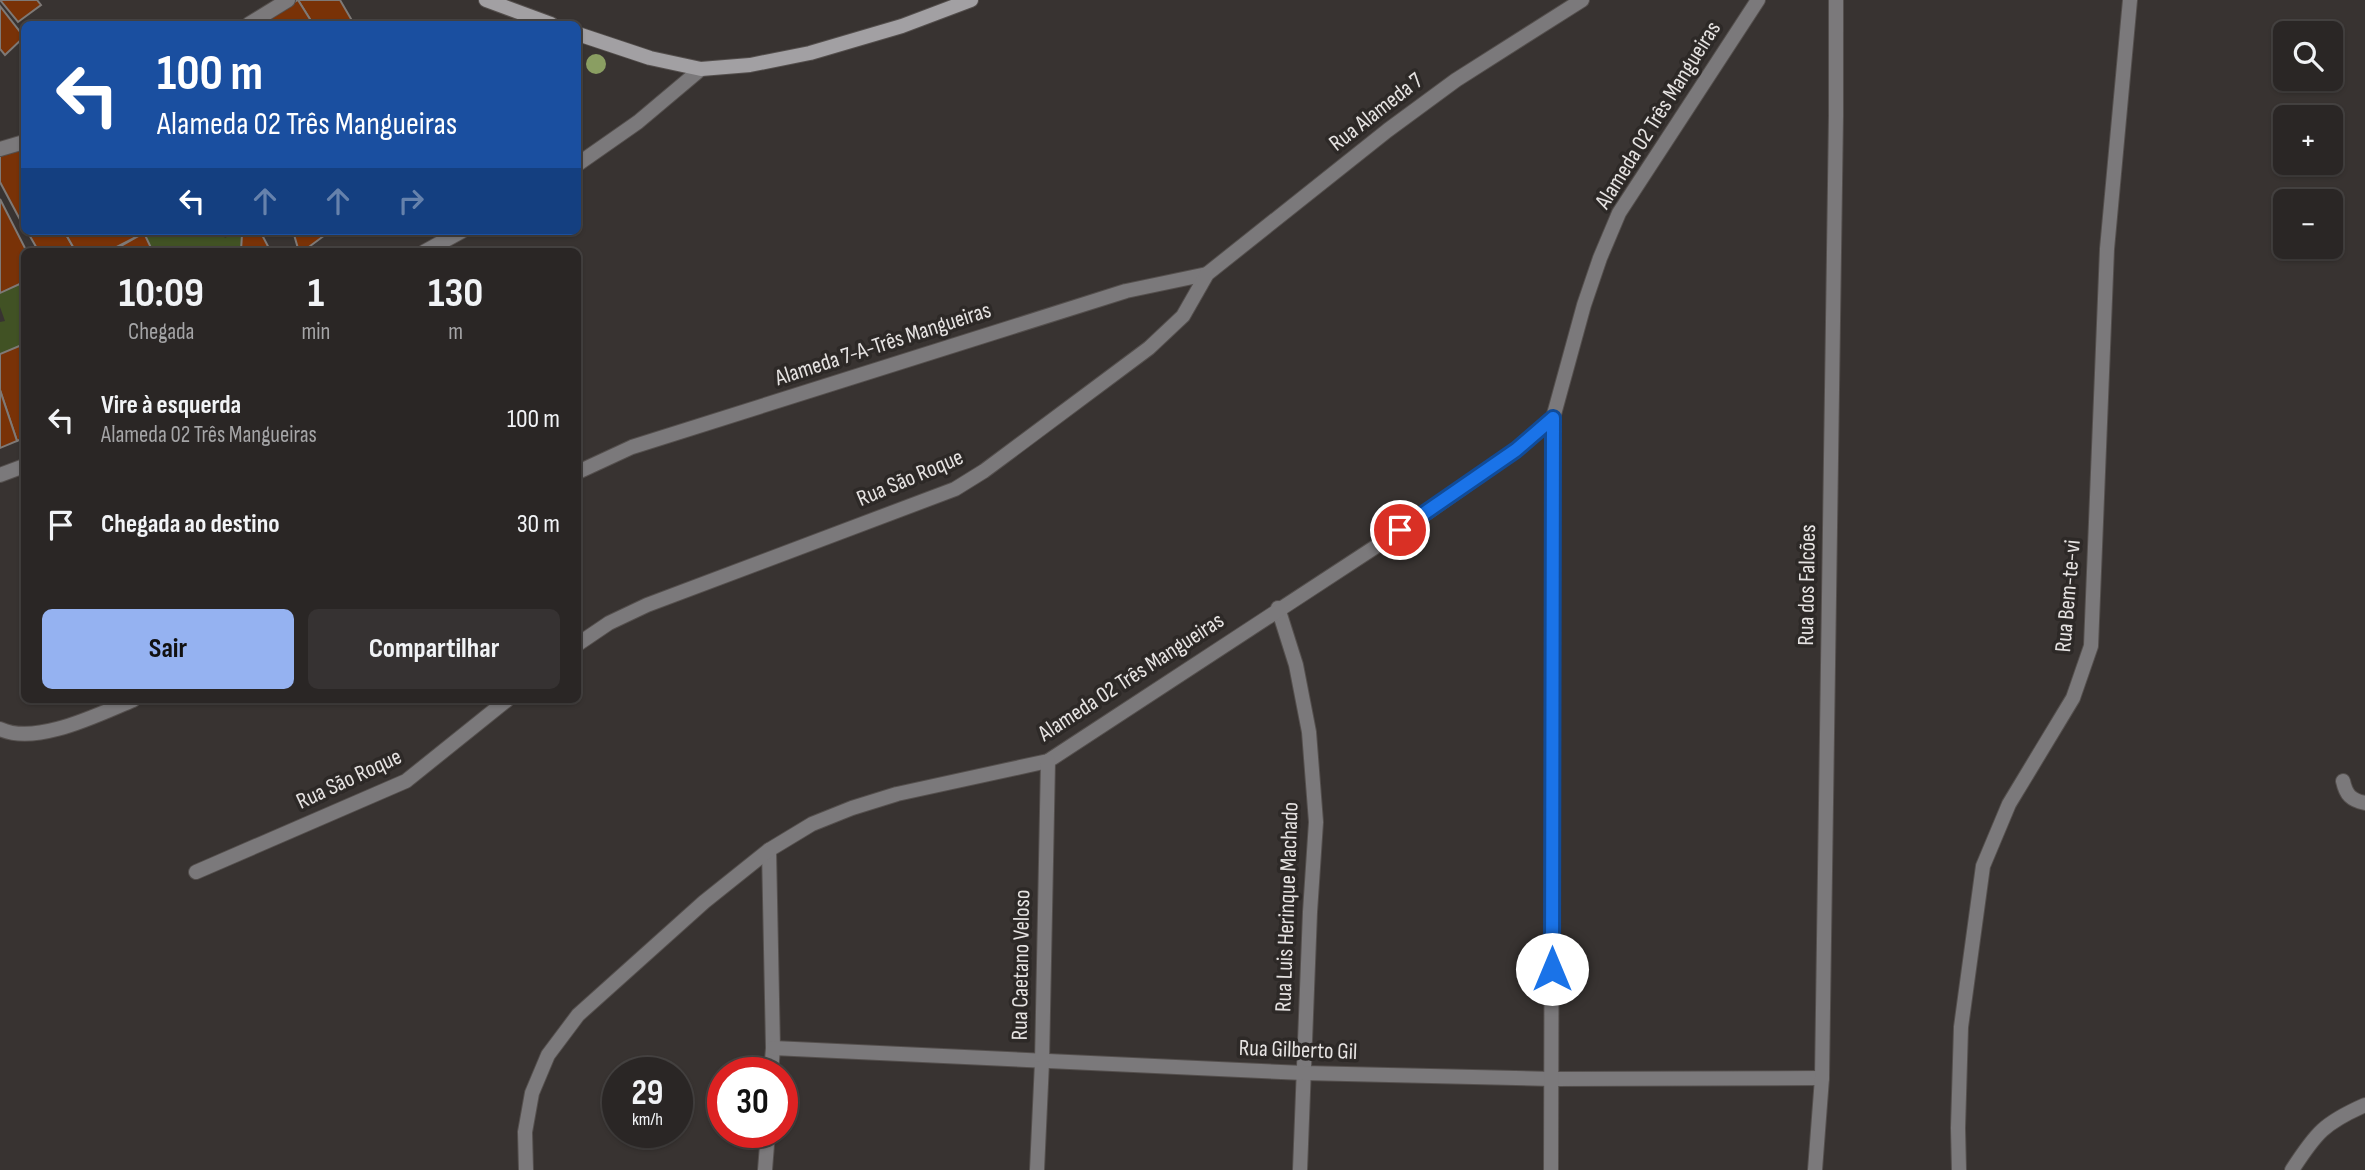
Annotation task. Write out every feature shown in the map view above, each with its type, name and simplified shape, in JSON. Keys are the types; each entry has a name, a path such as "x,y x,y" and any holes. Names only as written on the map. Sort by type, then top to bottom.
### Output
{"main road":[{"path":"486,0 543,21"},
{"path":"581,35 650,58 701,69 750,65 810,53 902,26 971,0"}],"street":[{"path":"254,21 288,0"},
{"name":"Rua Alameda 7","path":"1207,274 1388,130 1456,80 1581,0"},
{"name":"Alameda 02 Três Mangueiras","path":"1551,1170 1553,418 1584,305 1619,213 1758,0"},
{"name":"Rua dos Falcões","path":"1815,1170 1822,1078 1836,0"},
{"name":"Rua Bem-te-vi","path":"1959,1170 1961,1027 1983,866 2009,804 2073,698 2091,646 2107,249 2130,0"},
{"path":"581,162 638,122 701,69"},
{"path":"0,149 21,143"},
{"path":"431,248 454,235"},
{"name":"Alameda 7-A-Três Mangueiras","path":"581,471 632,447 1126,290 1207,274"},
{"name":"Rua São Roque","path":"581,642 609,623 647,605 956,489 1149,348 1183,316 1207,274"},
{"name":"Alameda 02 Três Mangueiras","path":"526,1170 524,1132 532,1093 548,1055 578,1015 704,902 769,850 811,824 852,808 897,794 1048,761 1278,608 1421,517 1516,450 1553,418"},
{"path":"0,475 21,467"},
{"name":"Rua Luis Herinque Machado","path":"1278,608 1296,665 1309,732 1316,822 1300,1170"},
{"path":"0,729 9,733 36,734 126,703"},
{"name":"Rua São Roque","path":"195,872 405,781 503,703"},
{"name":"Rua Caetano Veloso","path":"1037,1170 1048,761"},
{"path":"2343,781 2346,792 2354,801 2365,803"},
{"path":"769,850 772,1057"},
{"name":"Rua Gilberto Gil","path":"773,1048 1304,1073 1552,1079 1822,1078"},
{"path":"2292,1170 2313,1137 2337,1118 2365,1105"},
{"path":"765,1170 767,1148"}],"green space":[{"path":"145,235 223,235 225,238 242,235 241,248 151,248"},
{"path":"21,283 21,345 0,354 0,322 5,321 0,307 0,293"}],"building":[{"path":"0,0 37,0 41,5 18,22"},
{"path":"298,0 340,0 352,21 311,21"},
{"path":"298,0 311,21 268,21 266,18"},
{"path":"0,6 21,33 21,40 5,55 0,49"},
{"path":"19,150 21,154 21,221 0,182 0,152"},
{"path":"0,199 25,248 21,248 21,283 0,293"},
{"path":"29,235 66,235 74,248 37,248"},
{"path":"66,235 140,235 115,248 74,248"},
{"path":"145,235 151,248 118,248"},
{"path":"242,235 262,235 269,248 241,248"},
{"path":"294,235 325,235 307,248 298,248"},
{"path":"21,345 21,439 17,441 0,390 0,354"},
{"path":"0,390 17,441 0,448"}],"route":[{"path":"1400,530 1516,450 1553,418 1552,969"}]}
